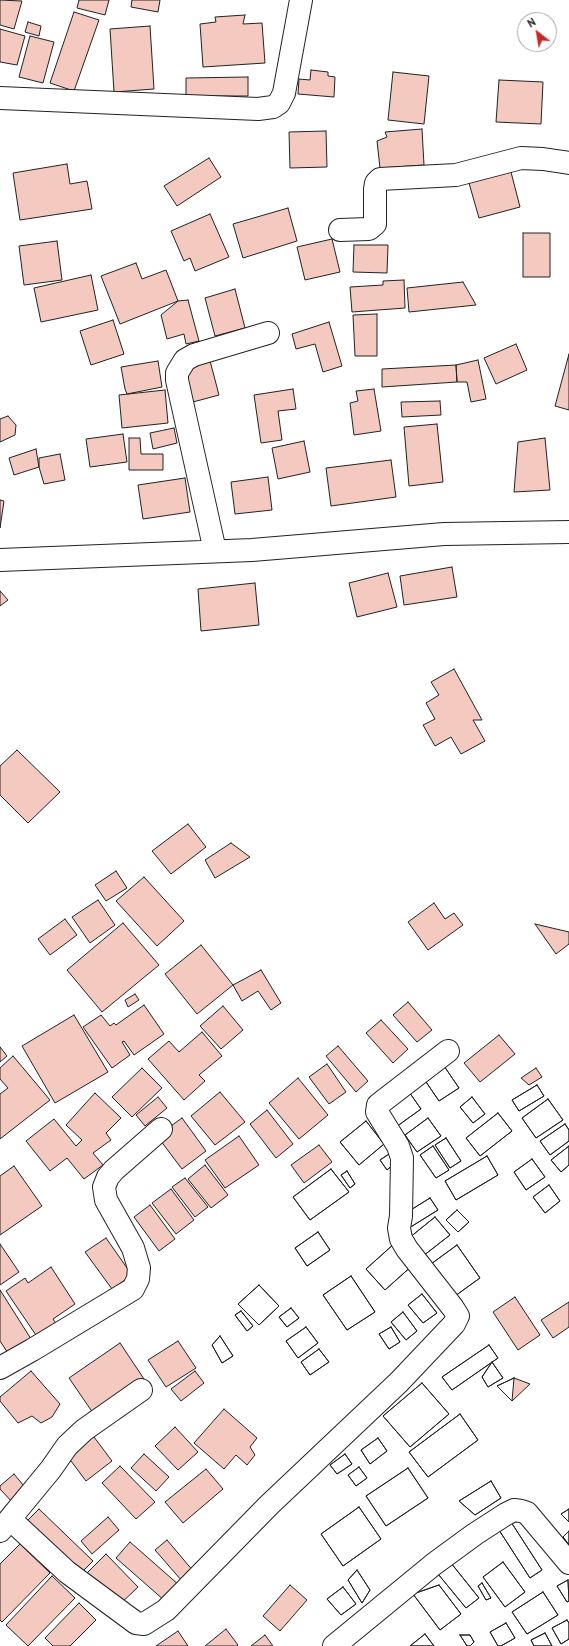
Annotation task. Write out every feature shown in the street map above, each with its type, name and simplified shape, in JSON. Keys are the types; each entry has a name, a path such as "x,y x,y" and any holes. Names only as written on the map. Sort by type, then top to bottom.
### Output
{"street":[{"path":"0,98 258,109 273,107 279,103 284,93 301,0"},
{"path":"340,230 369,229 376,224 375,189 376,183 380,179 456,175 521,158 543,158 569,163"},
{"path":"215,551 177,380 177,373 185,360 194,355 268,333"},
{"path":"0,560 252,550 444,534 569,532"},
{"path":"142,1390 84,1430 67,1446 5,1525 136,1624 144,1624 166,1610 270,1505 399,1382 454,1324 458,1316 401,1239 399,1228 401,1216 402,1158 398,1146 377,1112 378,1105 382,1101 448,1051"},
{"path":"0,1368 133,1289 138,1279 139,1268 133,1248 106,1200 104,1187 108,1177 114,1170 161,1129"},
{"path":"334,1646 434,1564 474,1534 514,1510 521,1510 527,1513 569,1563"}],"building":[{"path":"0,0 22,1 14,29 0,25"},
{"path":"79,0 109,0 105,15 77,8"},
{"path":"132,0 160,0 158,12 131,7"},
{"path":"74,12 99,20 74,91 50,83"},
{"path":"245,15 243,24 262,23 265,63 203,67 200,24 216,22 215,17"},
{"path":"28,22 41,26 39,36 25,32"},
{"path":"150,26 154,89 114,92 110,29"},
{"path":"0,29 25,36 17,65 0,62"},
{"path":"30,36 54,42 43,83 19,77"},
{"path":"311,70 328,72 328,76 335,77 334,97 298,94 299,79 310,80"},
{"path":"393,72 429,76 424,124 388,120"},
{"path":"248,77 248,96 186,96 186,78"},
{"path":"499,80 543,82 541,124 496,122"},
{"path":"422,129 424,165 380,168 377,141 387,137 385,132"},
{"path":"326,131 327,167 290,168 289,132"},
{"path":"209,158 221,177 177,206 164,186"},
{"path":"67,164 70,184 87,181 92,209 20,220 13,173"},
{"path":"511,172 520,207 479,218 469,183"},
{"path":"288,208 297,241 243,258 233,224"},
{"path":"210,214 229,257 195,271 190,258 184,261 171,231"},
{"path":"523,233 550,233 550,277 523,277"},
{"path":"332,239 340,272 305,280 297,247"},
{"path":"57,241 62,280 24,285 19,246"},
{"path":"354,245 388,245 387,273 353,272"},
{"path":"136,263 142,279 166,270 178,301 120,324 101,276"},
{"path":"91,275 98,310 41,322 34,288"},
{"path":"404,280 405,308 352,312 350,287 383,285 383,281"},
{"path":"463,282 476,305 409,312 407,288"},
{"path":"235,289 245,328 215,336 205,298"},
{"path":"188,300 199,341 186,344 184,334 167,339 161,315 178,301"},
{"path":"377,314 377,356 355,356 353,315"},
{"path":"113,320 124,354 91,365 80,331"},
{"path":"329,322 342,366 323,372 315,344 296,349 292,334"},
{"path":"516,344 527,370 496,384 484,358"},
{"path":"569,354 569,410 555,406"},
{"path":"209,357 219,395 193,402 183,364"},
{"path":"478,360 486,399 471,402 467,382 457,382 456,365"},
{"path":"158,361 162,387 127,394 121,367"},
{"path":"456,365 457,382 382,387 382,369"},
{"path":"293,389 296,409 278,411 282,440 261,443 254,395"},
{"path":"374,389 381,431 354,435 350,403 358,401 356,391"},
{"path":"165,390 168,423 122,428 119,395"},
{"path":"440,401 441,415 402,417 401,402"},
{"path":"8,416 16,425 15,435 0,442 0,419"},
{"path":"437,424 443,482 409,486 404,427"},
{"path":"174,428 177,443 153,449 150,433"},
{"path":"123,434 127,462 90,467 86,439"},
{"path":"129,438 140,438 141,454 163,454 163,470 129,470"},
{"path":"545,438 550,490 514,492 518,442"},
{"path":"304,441 310,472 278,479 272,448"},
{"path":"36,449 39,467 14,475 9,458"},
{"path":"60,454 65,480 44,484 39,467 39,458"},
{"path":"391,460 396,497 331,506 326,468"},
{"path":"268,477 272,510 235,514 231,482"},
{"path":"185,478 190,512 143,519 138,485"},
{"path":"0,500 4,501 0,528"},
{"path":"452,567 457,597 404,605 400,576"},
{"path":"388,573 397,607 357,617 349,583"},
{"path":"255,583 259,625 201,631 198,589"},
{"path":"0,591 8,600 0,606"},
{"path":"454,669 482,720 473,720 485,741 461,754 451,737 435,746 423,725 435,719 426,703 439,695 431,682"},
{"path":"17,750 60,792 28,823 0,795 0,766"},
{"path":"188,824 206,847 171,874 152,851"},
{"path":"231,843 250,857 215,878 205,860"},
{"path":"116,871 127,888 106,901 95,885"},
{"path":"144,877 184,921 157,946 116,901"},
{"path":"98,900 115,925 90,943 72,917"},
{"path":"434,903 445,919 454,913 463,925 428,950 408,922"},
{"path":"65,919 77,935 50,955 38,939"},
{"path":"123,923 159,965 102,1012 67,970"},
{"path":"535,924 569,932 569,944 556,954"},
{"path":"201,945 233,985 197,1014 165,974"},
{"path":"261,970 281,1003 271,1010 258,991 242,1001 233,985"},
{"path":"135,994 139,1000 128,1007 125,1000"},
{"path":"408,1002 432,1030 417,1042 393,1015"},
{"path":"144,1005 164,1034 134,1055 124,1041 122,1042 130,1055 112,1068 83,1027 101,1015 110,1026 114,1023 116,1025"},
{"path":"223,1006 243,1030 221,1049 200,1026"},
{"path":"74,1015 108,1072 55,1103 22,1046"},
{"path":"381,1020 408,1049 393,1063 366,1033"},
{"path":"202,1032 222,1056 199,1075 205,1081 184,1100 148,1059 169,1041 179,1052"},
{"path":"499,1035 515,1054 480,1082 464,1063"},
{"path":"338,1046 368,1081 356,1092 326,1056"},
{"path":"0,1047 7,1056 0,1062"},
{"path":"13,1056 50,1100 0,1139 0,1094 8,1088 0,1079 0,1068"},
{"path":"442,1063 459,1088 439,1101 422,1076"},
{"path":"442,1063 459,1088 439,1101 422,1076"},
{"path":"327,1064 346,1092 329,1104 309,1077"},
{"path":"142,1068 162,1088 132,1117 112,1097"},
{"path":"536,1068 542,1077 529,1085 521,1078"},
{"path":"298,1078 328,1115 299,1139 269,1103"},
{"path":"537,1085 544,1096 519,1111 512,1100"},
{"path":"537,1085 544,1096 519,1111 512,1100"},
{"path":"407,1089 421,1109 396,1127 382,1106"},
{"path":"407,1089 421,1109 396,1127 382,1106"},
{"path":"220,1092 245,1122 215,1145 191,1116"},
{"path":"95,1093 121,1118 106,1133 111,1140 93,1153 103,1165 84,1179 67,1158 50,1171 26,1141 54,1119 76,1146 82,1140 66,1125"},
{"path":"158,1097 167,1108 145,1126 136,1115"},
{"path":"472,1097 485,1114 473,1123 460,1107"},
{"path":"472,1097 485,1114 473,1123 460,1107"},
{"path":"548,1099 563,1120 536,1138 522,1118"},
{"path":"548,1099 563,1120 536,1138 522,1118"},
{"path":"267,1110 293,1144 276,1158 250,1124"},
{"path":"498,1113 512,1131 480,1156 466,1138"},
{"path":"498,1113 512,1131 480,1156 466,1138"},
{"path":"182,1118 206,1151 182,1169 157,1136"},
{"path":"428,1118 441,1136 417,1152 405,1135"},
{"path":"428,1118 441,1136 417,1152 405,1135"},
{"path":"366,1121 384,1144 359,1165 340,1142"},
{"path":"366,1121 384,1144 359,1165 340,1142"},
{"path":"565,1124 569,1130 569,1141 550,1155 540,1141"},
{"path":"565,1124 569,1130 569,1141 550,1155 540,1141"},
{"path":"239,1136 259,1165 225,1188 205,1160"},
{"path":"446,1138 461,1161 450,1168 435,1145"},
{"path":"446,1138 461,1161 450,1168 435,1145"},
{"path":"319,1145 332,1162 304,1183 291,1165"},
{"path":"433,1146 449,1170 436,1178 420,1155"},
{"path":"433,1146 449,1170 436,1178 420,1155"},
{"path":"569,1146 569,1165 561,1172 551,1160"},
{"path":"569,1146 569,1165 561,1172 551,1160"},
{"path":"389,1154 395,1163 387,1170 380,1160"},
{"path":"389,1154 395,1163 387,1170 380,1160"},
{"path":"487,1156 498,1175 456,1200 445,1181"},
{"path":"487,1156 498,1175 456,1200 445,1181"},
{"path":"532,1159 545,1177 526,1190 514,1172"},
{"path":"532,1159 545,1177 526,1190 514,1172"},
{"path":"205,1165 228,1195 211,1208 188,1179"},
{"path":"14,1166 42,1206 0,1235 0,1176"},
{"path":"331,1169 349,1192 310,1220 293,1197"},
{"path":"331,1169 349,1192 310,1220 293,1197"},
{"path":"347,1171 355,1184 350,1188 341,1175"},
{"path":"347,1171 355,1184 350,1188 341,1175"},
{"path":"185,1178 208,1207 195,1217 172,1187"},
{"path":"549,1185 560,1201 545,1213 533,1197"},
{"path":"549,1185 560,1201 545,1213 533,1197"},
{"path":"171,1189 194,1220 176,1234 152,1203"},
{"path":"430,1198 438,1210 409,1228 401,1216"},
{"path":"430,1198 438,1210 409,1228 401,1216"},
{"path":"150,1205 175,1239 159,1251 134,1217"},
{"path":"457,1210 469,1222 458,1232 446,1220"},
{"path":"457,1210 469,1222 458,1232 446,1220"},
{"path":"435,1217 450,1235 423,1256 409,1238"},
{"path":"435,1217 450,1235 423,1256 409,1238"},
{"path":"318,1232 330,1250 307,1266 295,1248"},
{"path":"318,1232 330,1250 307,1266 295,1248"},
{"path":"106,1238 132,1275 112,1289 85,1252"},
{"path":"395,1243 414,1264 385,1290 366,1269"},
{"path":"395,1243 414,1264 385,1290 366,1269"},
{"path":"0,1244 19,1272 0,1285"},
{"path":"457,1245 480,1278 455,1296 431,1264"},
{"path":"457,1245 480,1278 455,1296 431,1264"},
{"path":"51,1267 75,1304 53,1319 59,1328 40,1341 6,1291 25,1278 28,1283"},
{"path":"351,1276 375,1312 347,1330 323,1295"},
{"path":"351,1276 375,1312 347,1330 323,1295"},
{"path":"259,1285 279,1306 259,1325 238,1304"},
{"path":"259,1285 279,1306 259,1325 238,1304"},
{"path":"0,1290 33,1342 10,1356 0,1341"},
{"path":"422,1294 437,1313 423,1323 408,1305"},
{"path":"422,1294 437,1313 423,1323 408,1305"},
{"path":"515,1297 540,1335 518,1350 493,1312"},
{"path":"569,1302 569,1327 553,1338 541,1320"},
{"path":"291,1308 299,1318 287,1327 279,1317"},
{"path":"291,1308 299,1318 287,1327 279,1317"},
{"path":"241,1311 253,1326 247,1331 235,1315"},
{"path":"241,1311 253,1326 247,1331 235,1315"},
{"path":"403,1312 417,1331 406,1340 391,1322"},
{"path":"403,1312 417,1331 406,1340 391,1322"},
{"path":"306,1327 318,1343 298,1358 286,1341"},
{"path":"306,1327 318,1343 298,1358 286,1341"},
{"path":"391,1327 400,1342 389,1349 379,1334"},
{"path":"391,1327 400,1342 389,1349 379,1334"},
{"path":"220,1336 233,1356 222,1363 212,1345"},
{"path":"220,1336 233,1356 222,1363 212,1345"},
{"path":"178,1341 196,1368 166,1387 148,1360"},
{"path":"120,1343 144,1379 93,1413 69,1378"},
{"path":"489,1345 498,1358 452,1390 442,1377"},
{"path":"489,1345 498,1358 452,1390 442,1377"},
{"path":"319,1349 329,1362 310,1375 301,1362"},
{"path":"319,1349 329,1362 310,1375 301,1362"},
{"path":"492,1362 503,1378 488,1387 482,1377"},
{"path":"492,1362 503,1378 488,1387 482,1377"},
{"path":"31,1371 60,1404 52,1417 41,1423 32,1416 18,1423 0,1401 0,1397"},
{"path":"195,1371 204,1383 181,1401 171,1389"},
{"path":"514,1378 530,1384 512,1401 497,1386"},
{"path":"514,1378 512,1401 497,1386"},
{"path":"422,1383 449,1414 410,1447 383,1416"},
{"path":"422,1383 449,1414 410,1447 383,1416"},
{"path":"224,1409 257,1438 250,1447 255,1455 247,1465 236,1455 224,1469 194,1443"},
{"path":"460,1414 478,1440 428,1477 409,1452"},
{"path":"460,1414 478,1440 428,1477 409,1452"},
{"path":"175,1427 198,1452 178,1470 155,1446"},
{"path":"91,1433 112,1461 86,1481 65,1453"},
{"path":"378,1438 387,1451 370,1464 361,1450"},
{"path":"378,1438 387,1451 370,1464 361,1450"},
{"path":"144,1454 169,1477 156,1491 131,1468"},
{"path":"345,1454 352,1464 337,1474 330,1465"},
{"path":"345,1454 352,1464 337,1474 330,1465"},
{"path":"120,1466 155,1502 136,1519 102,1483"},
{"path":"359,1467 367,1478 356,1486 348,1475"},
{"path":"359,1467 367,1478 356,1486 348,1475"},
{"path":"408,1468 428,1498 386,1526 366,1496"},
{"path":"408,1468 428,1498 386,1526 366,1496"},
{"path":"206,1469 223,1489 183,1523 165,1502"},
{"path":"14,1474 28,1491 14,1504 0,1489 0,1486"},
{"path":"491,1481 501,1498 475,1515 459,1501"},
{"path":"491,1481 501,1498 475,1515 459,1501"},
{"path":"359,1507 381,1539 343,1566 321,1534"},
{"path":"359,1507 381,1539 343,1566 321,1534"},
{"path":"39,1509 93,1561 80,1574 27,1521"},
{"path":"569,1509 569,1522 561,1514"},
{"path":"569,1509 569,1522 561,1514"},
{"path":"108,1517 119,1530 92,1554 81,1541"},
{"path":"511,1522 542,1570 530,1578 499,1530"},
{"path":"511,1522 542,1570 530,1578 499,1530"},
{"path":"569,1531 569,1545 563,1537"},
{"path":"569,1531 569,1545 563,1537"},
{"path":"167,1540 194,1572 182,1581 155,1550"},
{"path":"130,1542 179,1585 165,1601 116,1558"},
{"path":"20,1544 50,1573 2,1622 0,1620 0,1564"},
{"path":"106,1554 138,1587 116,1608 84,1576"},
{"path":"503,1562 525,1592 505,1607 483,1577"},
{"path":"503,1562 525,1592 505,1607 483,1577"},
{"path":"451,1563 479,1598 466,1608 438,1574"},
{"path":"451,1563 479,1598 466,1608 438,1574"},
{"path":"357,1570 370,1590 362,1603 348,1580"},
{"path":"357,1570 370,1590 362,1603 348,1580"},
{"path":"52,1576 75,1598 28,1646 6,1625"},
{"path":"568,1580 569,1601 567,1602 557,1586"},
{"path":"568,1580 569,1601 567,1602 557,1586"},
{"path":"482,1583 491,1598 486,1600 478,1586"},
{"path":"482,1583 491,1598 486,1600 478,1586"},
{"path":"290,1585 307,1600 280,1631 263,1616"},
{"path":"439,1585 461,1614 440,1630 413,1594"},
{"path":"439,1585 461,1614 440,1630 413,1594"},
{"path":"343,1587 356,1604 341,1615 327,1599"},
{"path":"343,1587 356,1604 341,1615 327,1599"},
{"path":"543,1592 558,1615 527,1634 512,1612"},
{"path":"543,1592 558,1615 527,1634 512,1612"},
{"path":"79,1603 96,1620 70,1646 53,1646 45,1638"},
{"path":"567,1620 569,1623 569,1639 561,1644 552,1628"},
{"path":"567,1620 569,1623 569,1639 561,1644 552,1628"},
{"path":"506,1623 515,1638 501,1646 498,1646 490,1632"},
{"path":"506,1623 515,1638 501,1646 498,1646 490,1632"},
{"path":"226,1629 238,1645 237,1646 205,1646"},
{"path":"178,1631 188,1646 156,1646"},
{"path":"545,1633 552,1646 534,1646 531,1640"},
{"path":"545,1633 552,1646 534,1646 531,1640"},
{"path":"425,1634 434,1646 410,1646"},
{"path":"425,1634 434,1646 410,1646"},
{"path":"265,1635 273,1646 251,1646"},
{"path":"460,1635 470,1635 474,1642 470,1646 467,1646"},
{"path":"460,1635 470,1635 474,1642 470,1646 467,1646"}]}
